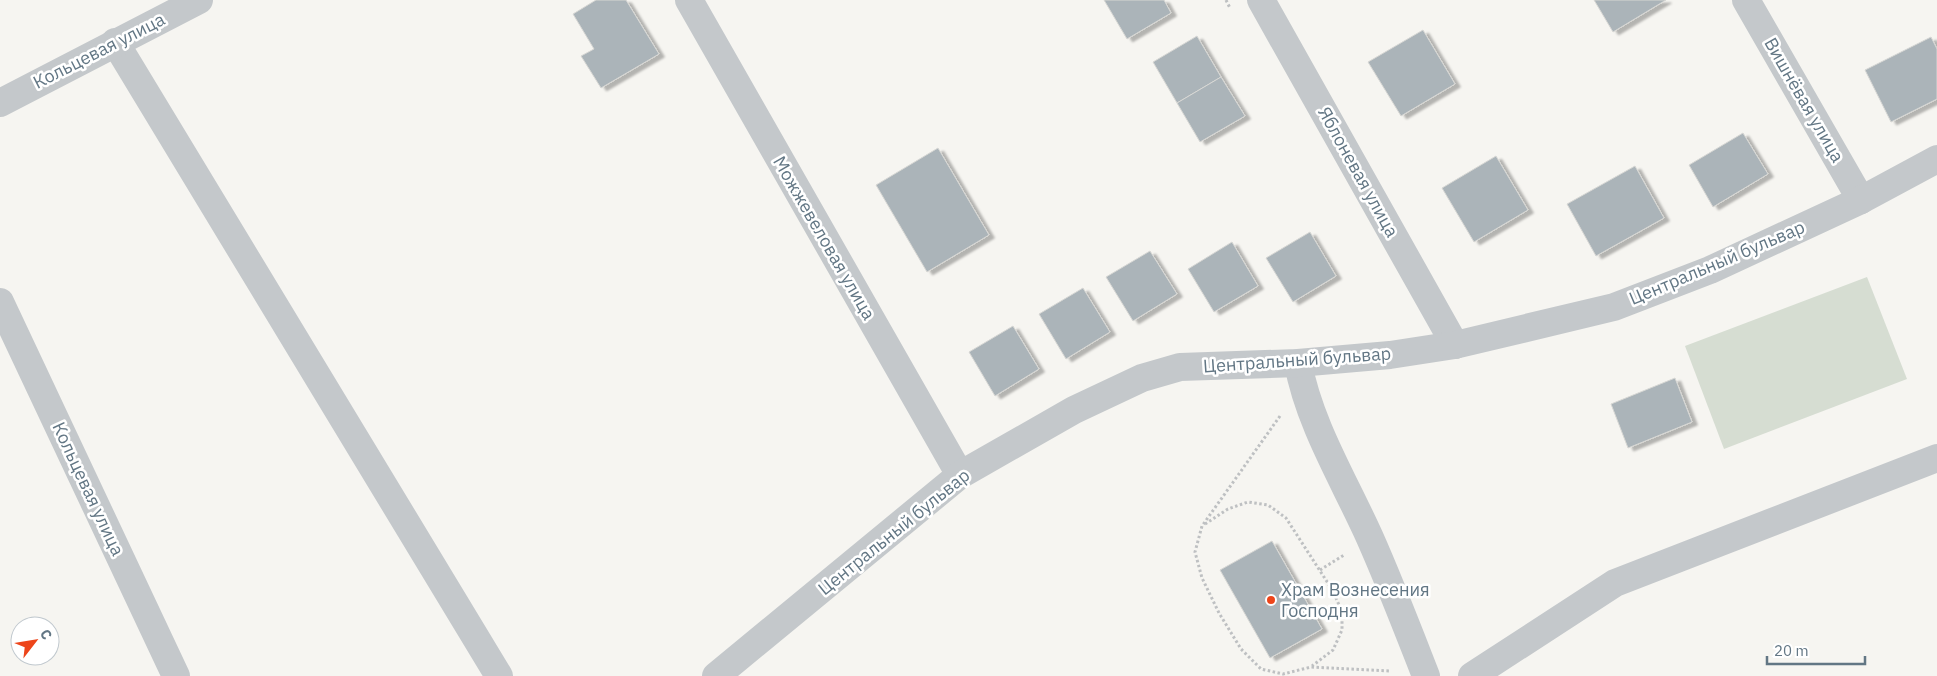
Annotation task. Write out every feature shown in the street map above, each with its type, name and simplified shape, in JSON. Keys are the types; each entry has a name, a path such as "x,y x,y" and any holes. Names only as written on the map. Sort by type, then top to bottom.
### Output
{"street":[{"name":"Кольцевая улица","path":"0,103 199,0"},
{"name":"Можжевеловая улица","path":"689,0 960,475"},
{"name":"Яблоневая улица","path":"1261,0 1455,345"},
{"name":"Вишнёвая улица","path":"1746,0 1861,200"},
{"path":"115,42 499,676"},
{"name":"Центральный бульвар","path":"716,676 960,475 1074,410 1142,378 1180,367 1300,374 1455,345 1614,307 1710,270 1861,200 1937,159"},
{"name":"Кольцевая улица","path":"0,302 176,676"},
{"path":"1300,374 1314,417 1371,540 1425,675"},
{"path":"1472,676 1615,583 1937,458"}],"path":[{"path":"1300,374 1202,526 1195,552 1202,578 1219,613 1241,649 1261,668 1283,674 1311,667 1425,675"},
{"path":"1202,526 1228,509 1248,502 1268,505 1286,518 1333,591 1342,612 1342,630 1334,650 1311,667"}],"shaded area":[{"path":"1867,277 1907,379 1724,449 1685,346"}],"building":[{"path":"596,0 626,0 659,54 601,88 581,56 594,49 573,14"},
{"path":"1104,0 1164,0 1171,13 1127,39"},
{"path":"1594,0 1666,0 1613,32"},
{"path":"1423,30 1455,84 1401,116 1368,62"},
{"path":"1197,36 1221,77 1177,103 1153,62"},
{"path":"1931,37 1937,49 1937,99 1891,122 1865,70"},
{"path":"1221,77 1245,116 1200,142 1177,103"},
{"path":"1743,133 1768,174 1713,207 1689,165"},
{"path":"938,148 989,235 927,272 876,185"},
{"path":"1496,156 1528,210 1474,242 1442,188"},
{"path":"1635,166 1664,218 1596,256 1567,204"},
{"path":"1310,232 1336,276 1293,302 1266,258"},
{"path":"1232,242 1258,286 1214,312 1188,269"},
{"path":"1150,251 1177,294 1133,321 1106,277"},
{"path":"1083,288 1110,332 1066,359 1039,314"},
{"path":"1013,326 1039,369 995,396 969,352"},
{"path":"1675,378 1692,422 1628,448 1611,404"},
{"name":"Храм Вознесения Господня","path":"1272,541 1322,629 1270,658 1220,570"}],"place":[{"name":"Храм Вознесения Господня","path":"1271,600"}]}
